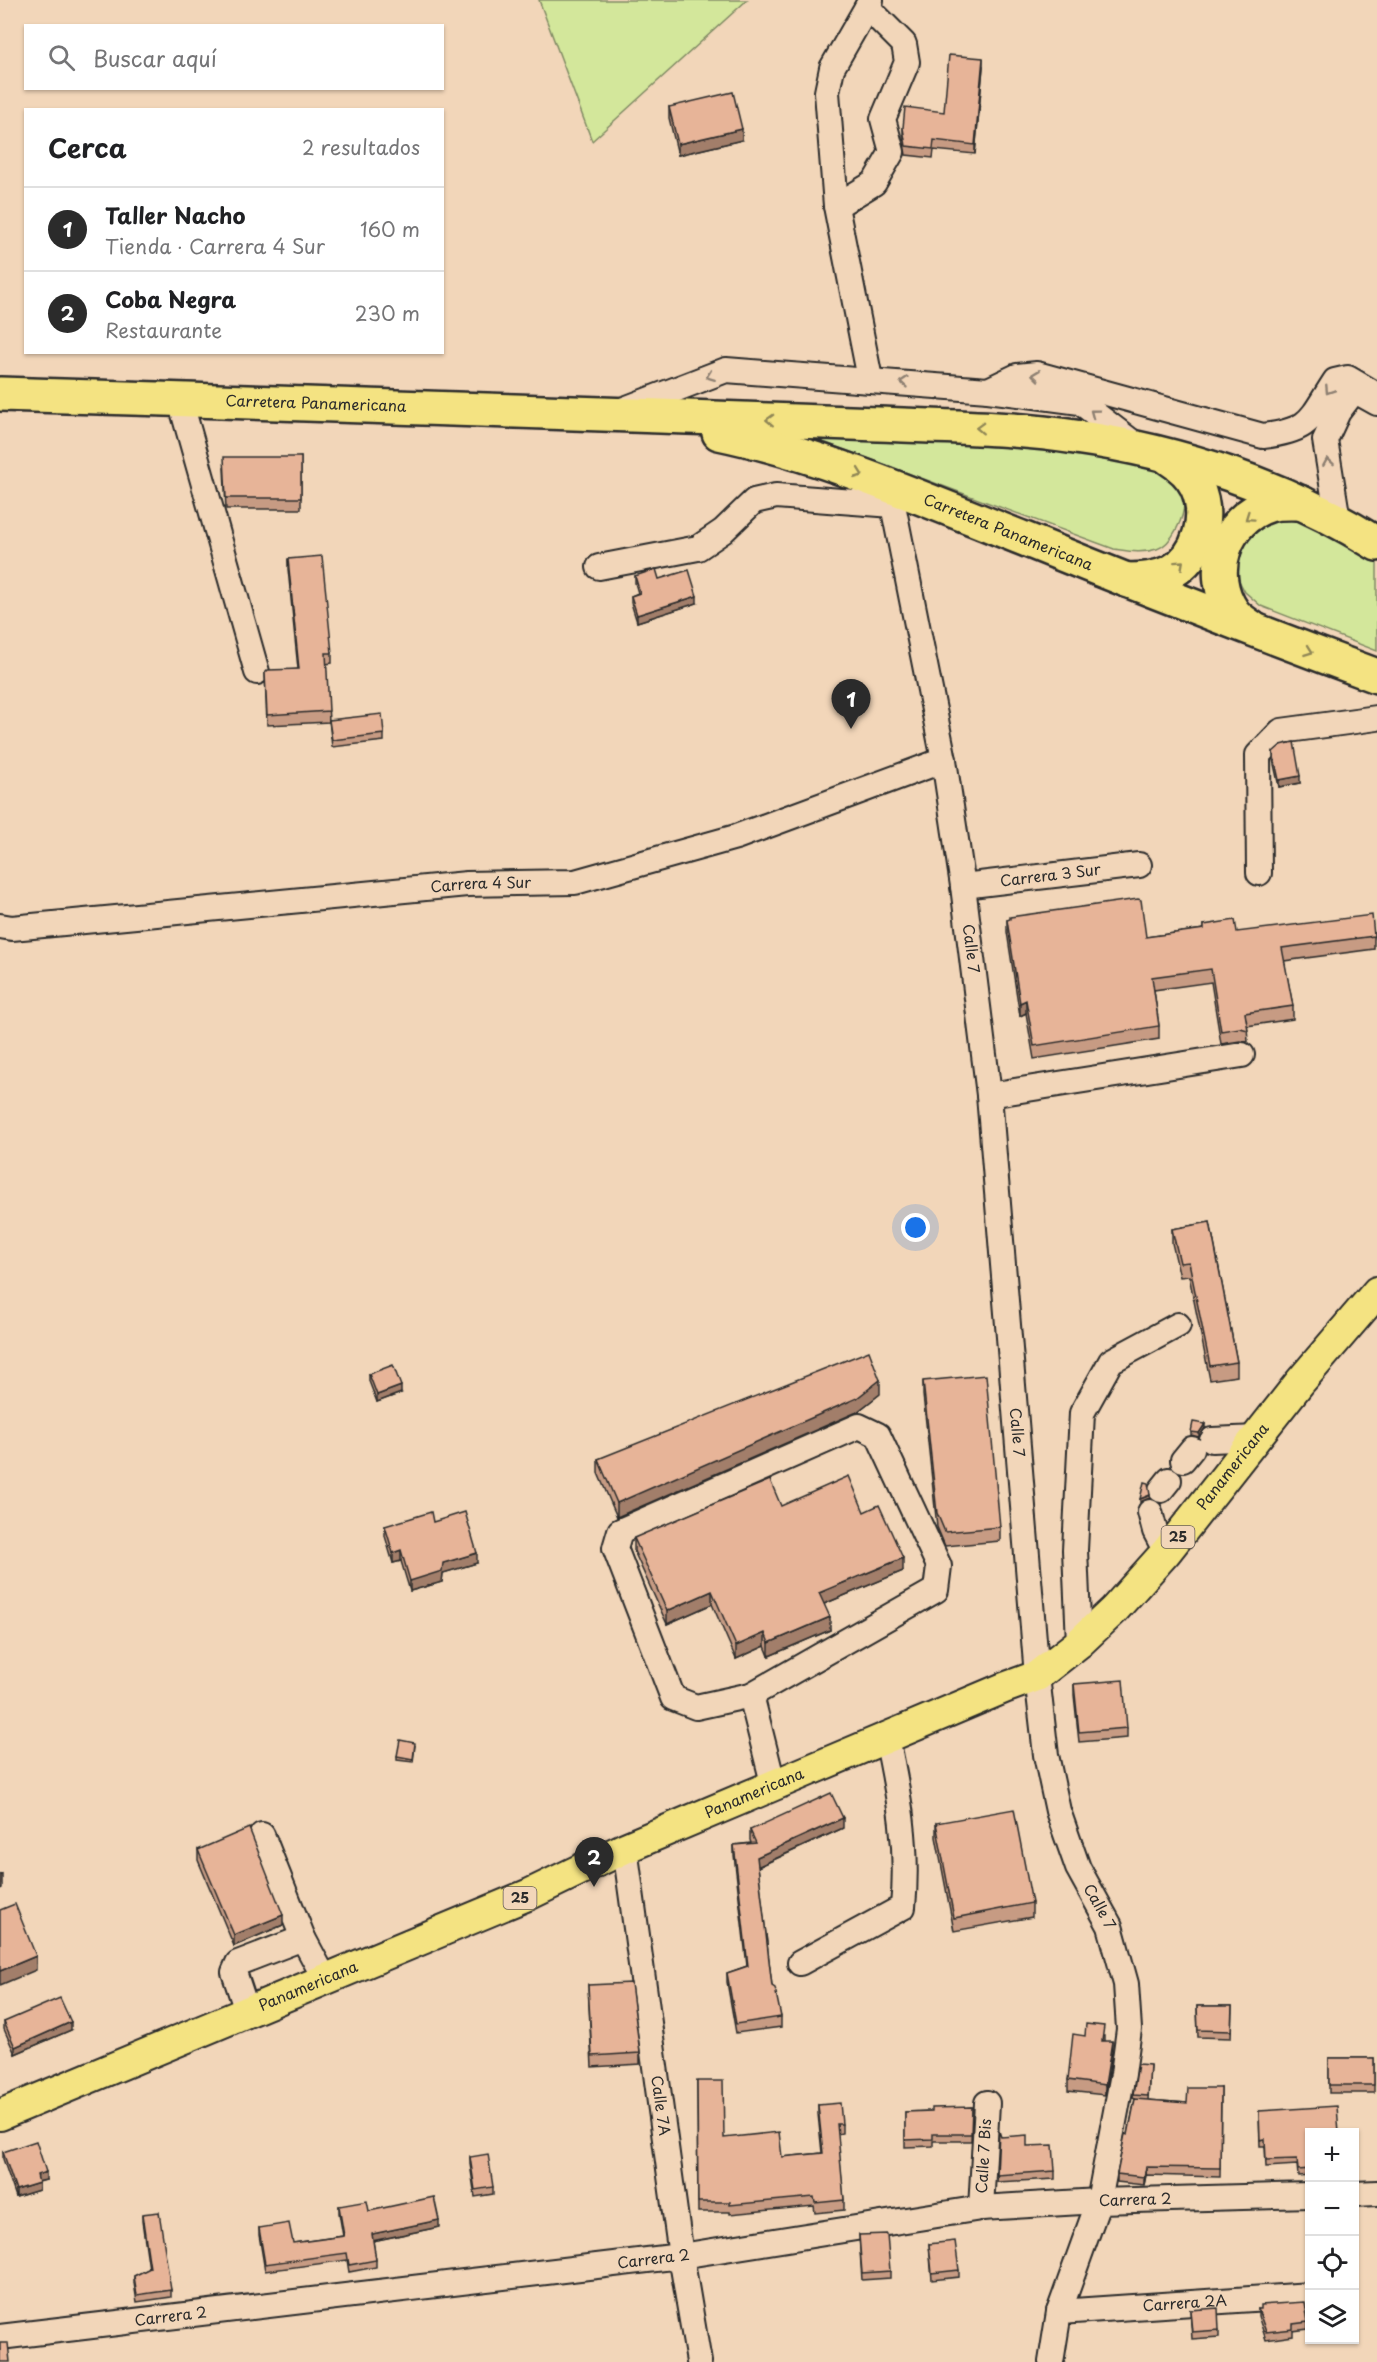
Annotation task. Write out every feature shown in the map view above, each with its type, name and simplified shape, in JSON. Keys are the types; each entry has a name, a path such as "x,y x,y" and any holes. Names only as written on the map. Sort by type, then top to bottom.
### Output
{"highway":[{"name":"Carretera Panamericana","path":"0,394 622,414 1000,429 1074,436 1151,451 1235,476 1304,502 1341,521"},
{"name":"Carretera Panamericana","path":"622,414 759,442 804,454 891,495 1126,580 1377,676"},
{"path":"1126,580 1150,580 1173,571 1191,555 1201,533 1203,509 1197,486 1183,467 1151,451"},
{"path":"1254,630 1234,613 1222,589 1220,562 1228,537 1246,517 1270,505 1304,502"},
{"path":"1341,521 1377,530"},
{"path":"1341,521 1377,544"}],"main road":[{"name":"Panamericana","path":"0,2115 530,1894 625,1848 1037,1676 1079,1643 1114,1610 1166,1552 1300,1382 1377,1292"}],"street":[{"path":"836,206 874,183 892,152 883,119 907,62 904,44 869,4 832,68 827,93 836,206 870,380"},
{"path":"622,414 726,370 870,380 987,390 1080,402 1151,451"},
{"path":"987,390 1017,376 1037,374 1263,436 1284,433 1303,426 1310,420 1335,381 1348,378 1377,395"},
{"path":"1341,521 1325,440 1338,412 1352,395 1359,393 1377,403"},
{"path":"180,400 257,672"},
{"path":"599,567 698,549 723,531 754,501 776,496 891,495"},
{"name":"Calle 7","path":"891,495 944,760 963,886 989,1095 1037,1676 1046,1755 1058,1811 1078,1868 1110,1926 1126,1984 1129,2029 1123,2074 1099,2201 1059,2312 1051,2362"},
{"path":"1259,873 1258,755 1281,731 1377,718"},
{"name":"Carrera 4 Sur","path":"0,927 23,927 467,884 575,882 736,837 944,760"},
{"name":"Carrera 3 Sur","path":"963,886 1140,865"},
{"path":"989,1095 1242,1055"},
{"path":"1079,1643 1075,1550 1083,1413 1111,1361 1178,1326"},
{"path":"859,1426 878,1435 939,1566 936,1590 750,1695 696,1707 673,1698 615,1548 620,1531 859,1426"},
{"path":"1196,1450 1257,1438"},
{"path":"1150,1512 1155,1531 1166,1552"},
{"path":"750,1695 774,1787"},
{"path":"800,1963 903,1907 906,1874 902,1814 887,1738"},
{"path":"262,1835 303,1938 325,1979"},
{"name":"Calle 7A","path":"625,1848 681,2256 699,2362"},
{"path":"247,2012 234,1972 238,1963 303,1938"},
{"name":"Calle 7 Bis","path":"981,2208 987,2103"},
{"path":"1359,2194 1377,2193"},
{"name":"Carrera 2","path":"0,2337 681,2256 981,2208 1099,2201 1305,2195"},
{"name":"Carrera 2A","path":"1059,2312 1305,2295"}],"green space":[{"path":"539,0 747,0 592,141"},
{"path":"791,430 991,436 1144,460 1178,483 1184,507 1176,529 1163,546 1151,551 1140,552 1114,549"},
{"path":"1307,516 1377,559 1377,651 1261,606 1245,592 1237,577 1238,544 1268,520"}],"building":[{"path":"949,55 983,58 975,145 934,140 933,149 906,146 903,128 905,107 944,112"},
{"path":"733,92 742,129 678,144 669,107"},
{"path":"224,457 301,457 301,498 226,498"},
{"path":"322,556 332,653 326,653 329,711 267,715 265,673 268,670 299,669 288,559"},
{"path":"656,569 659,579 689,570 697,596 637,615 631,596 640,593 635,576"},
{"path":"382,714 384,734 332,740 329,720"},
{"path":"1294,742 1300,776 1279,780 1273,752 1281,745"},
{"path":"1141,900 1146,937 1204,929 1204,925 1235,920 1237,932 1372,915 1374,936 1282,948 1293,1006 1245,1013 1248,1030 1240,1028 1221,1031 1211,969 1152,977 1159,1026 1034,1046 1026,1000 1020,1003 1007,920 1010,917"},
{"path":"1210,1222 1237,1362 1210,1366 1189,1262 1180,1263 1172,1229"},
{"path":"869,1351 880,1380 857,1398 617,1503 598,1459"},
{"path":"393,1365 401,1386 377,1395 369,1374"},
{"path":"986,1375 1000,1527 945,1532 937,1513 923,1381"},
{"path":"1193,1422 1205,1424 1199,1433 1191,1432"},
{"path":"849,1476 864,1512 879,1505 903,1558 819,1593 830,1617 769,1643 765,1633 736,1646 712,1591 667,1611 634,1538 770,1480 781,1506"},
{"path":"1144,1482 1148,1483 1150,1495 1140,1499"},
{"path":"431,1512 433,1522 465,1512 477,1553 443,1563 442,1571 410,1581 401,1550 393,1553 385,1526"},
{"path":"1123,1680 1127,1728 1079,1732 1074,1684"},
{"path":"400,1740 415,1743 413,1759 397,1756"},
{"path":"831,1793 843,1818 757,1857 772,1986 775,1988 781,2017 736,2024 727,1973 748,1966 734,1845 756,1843 750,1830"},
{"path":"1014,1809 1032,1903 954,1918 936,1823"},
{"path":"249,1828 283,1915 234,1935 198,1850"},
{"path":"15,1904 36,1956 0,1971 0,1910"},
{"path":"631,1983 640,2053 592,2056 588,1985"},
{"path":"60,1998 71,2022 15,2047 4,2022"},
{"path":"1197,2006 1232,2006 1231,2031 1198,2030"},
{"path":"1086,2024 1104,2026 1102,2041 1112,2041 1105,2085 1068,2080 1073,2034 1085,2036"},
{"path":"1329,2058 1374,2058 1374,2085 1329,2085"},
{"path":"1138,2064 1150,2065 1148,2096 1133,2095"},
{"path":"697,2081 723,2081 724,2138 779,2132 782,2157 823,2153 818,2105 840,2103 842,2124 837,2124 844,2200 815,2203 814,2197 730,2205 730,2202 698,2202"},
{"path":"1188,2088 1221,2088 1220,2168 1146,2167 1144,2177 1117,2174 1135,2099 1187,2103"},
{"path":"1337,2106 1339,2128 1305,2128 1305,2169 1298,2170 1297,2159 1266,2160 1265,2139 1260,2140 1259,2111"},
{"path":"972,2107 971,2134 933,2134 933,2139 905,2140 905,2112 932,2111 932,2108"},
{"path":"999,2131 1001,2137 1027,2135 1027,2146 1053,2145 1055,2171 997,2175"},
{"path":"36,2141 46,2172 37,2175 39,2183 16,2190 3,2152"},
{"path":"488,2154 493,2187 475,2190 470,2157"},
{"path":"434,2197 439,2220 372,2234 376,2260 349,2265 347,2253 265,2264 259,2228 289,2223 293,2243 344,2236 339,2206 367,2201 369,2211"},
{"path":"159,2212 171,2290 137,2295 134,2276 150,2268 142,2214"},
{"path":"887,2234 890,2271 862,2273 859,2235"},
{"path":"955,2241 959,2270 932,2273 929,2244"},
{"path":"1305,2302 1305,2322 1293,2324 1293,2329 1266,2332 1258,2309 1261,2309 1261,2305"},
{"path":"1218,2308 1219,2330 1192,2332 1190,2310"},
{"path":"0,2343 8,2343 10,2362 0,2362"}],"place":[{"name":"Taller Nacho","path":"851,729"},
{"name":"Coba Negra","path":"594,1887"}]}
